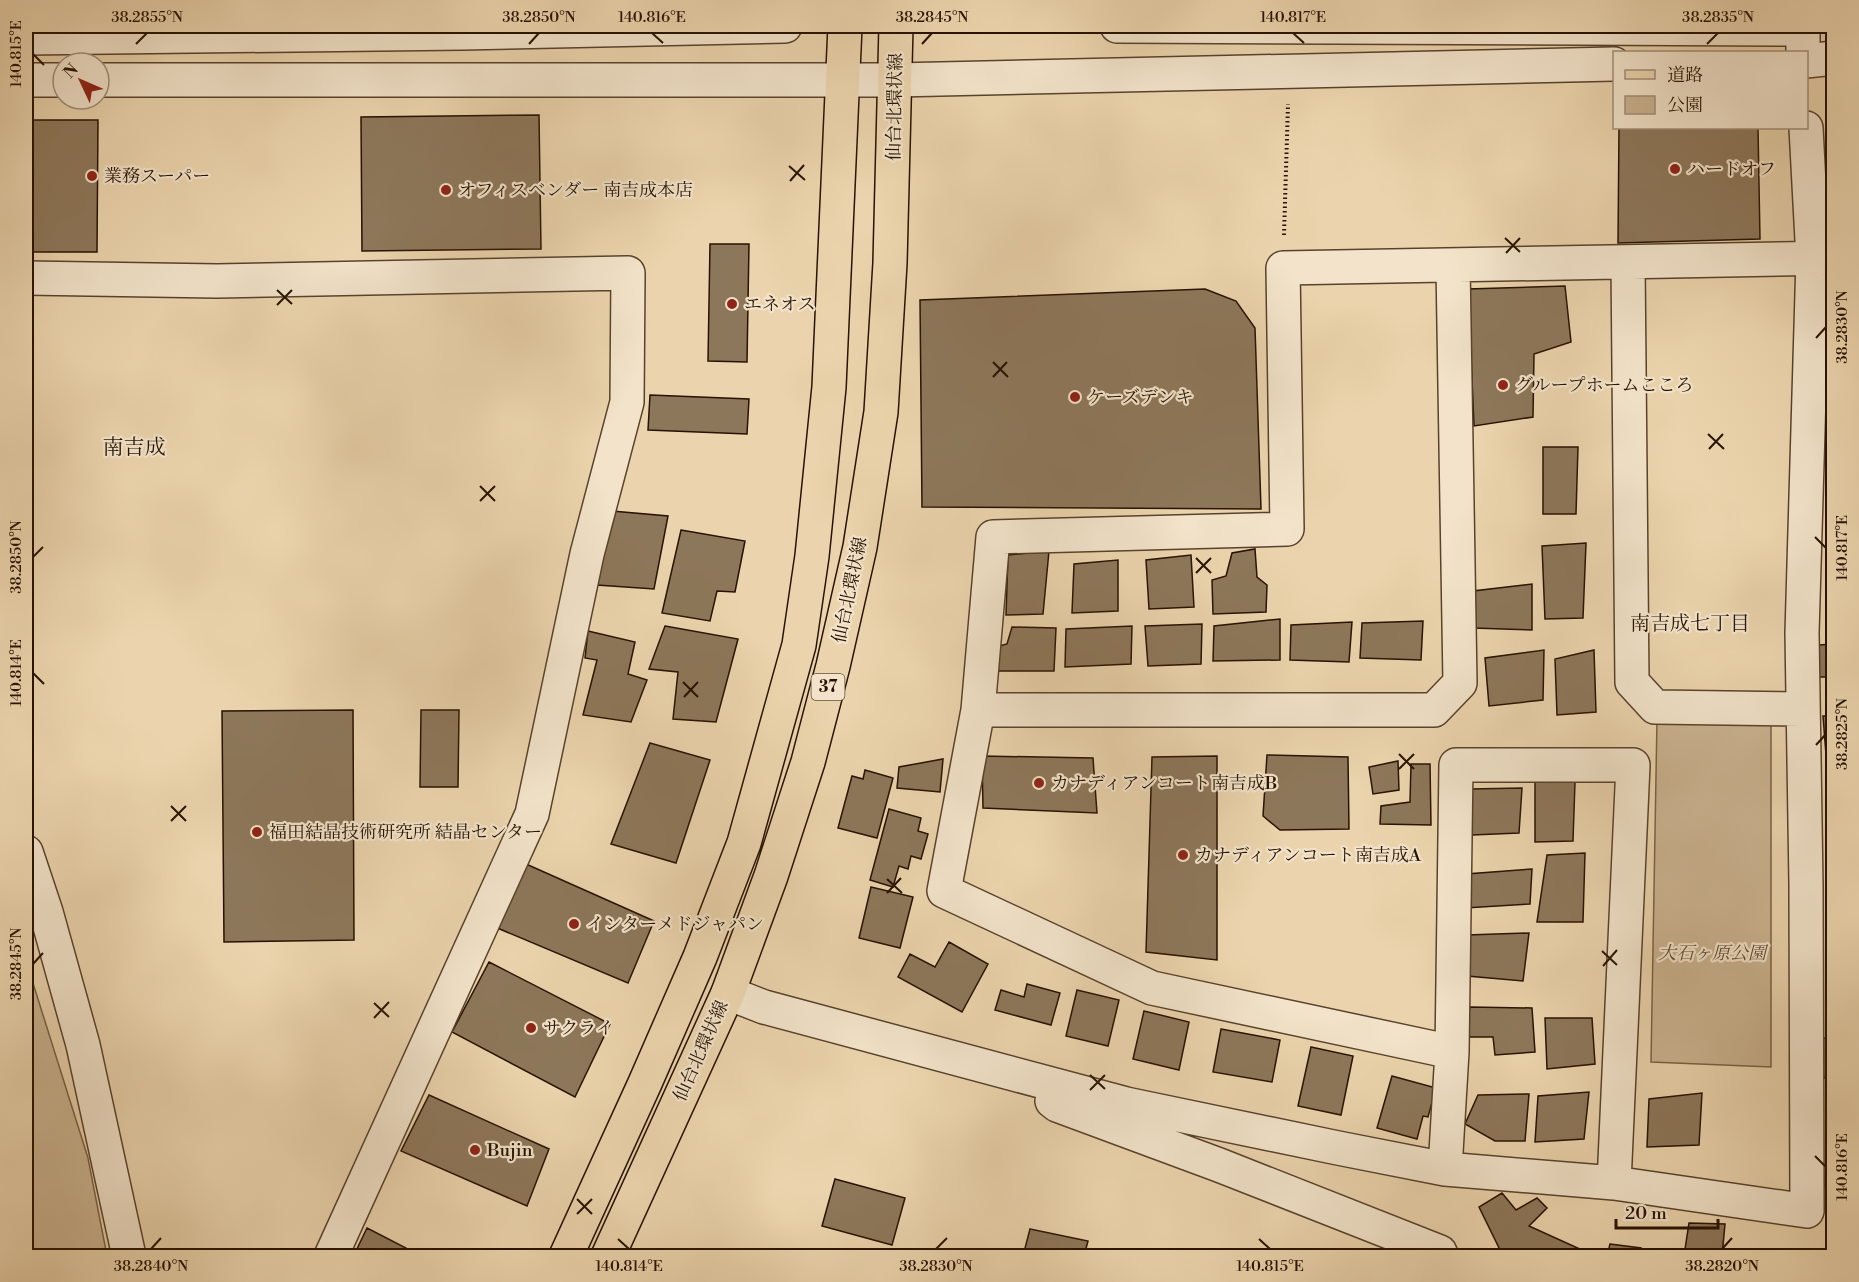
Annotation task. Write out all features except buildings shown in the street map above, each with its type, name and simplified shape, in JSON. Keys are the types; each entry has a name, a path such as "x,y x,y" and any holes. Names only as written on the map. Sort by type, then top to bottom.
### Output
{"main road":[{"name":"仙台北環状線","path":"566,1257 696,968 736,864 766,768 800,645 812,556 829,387 845,26"},
{"name":"仙台北環状線","path":"608,1257 728,993 771,876 808,762 833,666 860,548 881,412 890,263 896,26"}],"street":[{"path":"26,38 463,33 785,26"},
{"path":"1117,26 1803,29 1803,51"},
{"path":"1543,64 1545,27"},
{"path":"1808,61 1833,58"},
{"path":"111,80 896,80 1613,64"},
{"path":"26,80 51,80"},
{"path":"728,993 774,1009 1126,1104 1446,1169 1614,1184 1807,1211 1820,1020 1806,885 1802,633 1823,259 1806,129"},
{"path":"1452,1052 1152,988 944,891 978,710 993,537 1287,529 1283,268 1823,259"},
{"path":"1628,263 1632,682 1655,707 1803,708"},
{"path":"978,710 1434,710 1460,683 1453,266"},
{"path":"26,278 217,280 628,273 627,402 587,554 532,813 331,1257"},
{"path":"1446,1169 1452,1052 1456,765 1633,765 1614,1184"},
{"path":"26,852 46,912 83,1045 129,1257"},
{"path":"1016,1074 1057,1106 1230,1169 1440,1252 1440,1257"}],"path":[{"path":"1283,268 1288,99"}],"green space":[{"name":"大石ヶ原公園","path":"1657,719 1771,721 1771,1067 1651,1062"},
{"path":"26,961 88,1158 107,1256 26,1256"}],"place":[{"name":"ハードオフ","path":"1675,169"},
{"name":"業務スーパー","path":"92,176"},
{"name":"オフィスベンダー 南吉成本店","path":"446,190"},
{"name":"エネオス","path":"732,304"},
{"name":"グループホームこころ","path":"1503,385"},
{"name":"ケーズデンキ","path":"1075,397"},
{"name":"カナディアンコート南吉成B","path":"1039,783"},
{"name":"福田結晶技術研究所 結晶センター","path":"257,832"},
{"name":"カナディアンコート南吉成A","path":"1183,855"},
{"name":"インターメドジャパン","path":"574,924"},
{"name":"サクライ","path":"531,1028"},
{"name":"Bujin","path":"475,1150"}],"district":[{"name":"南吉成","path":"134,448"},
{"name":"南吉成七丁目","path":"1690,624"}]}
